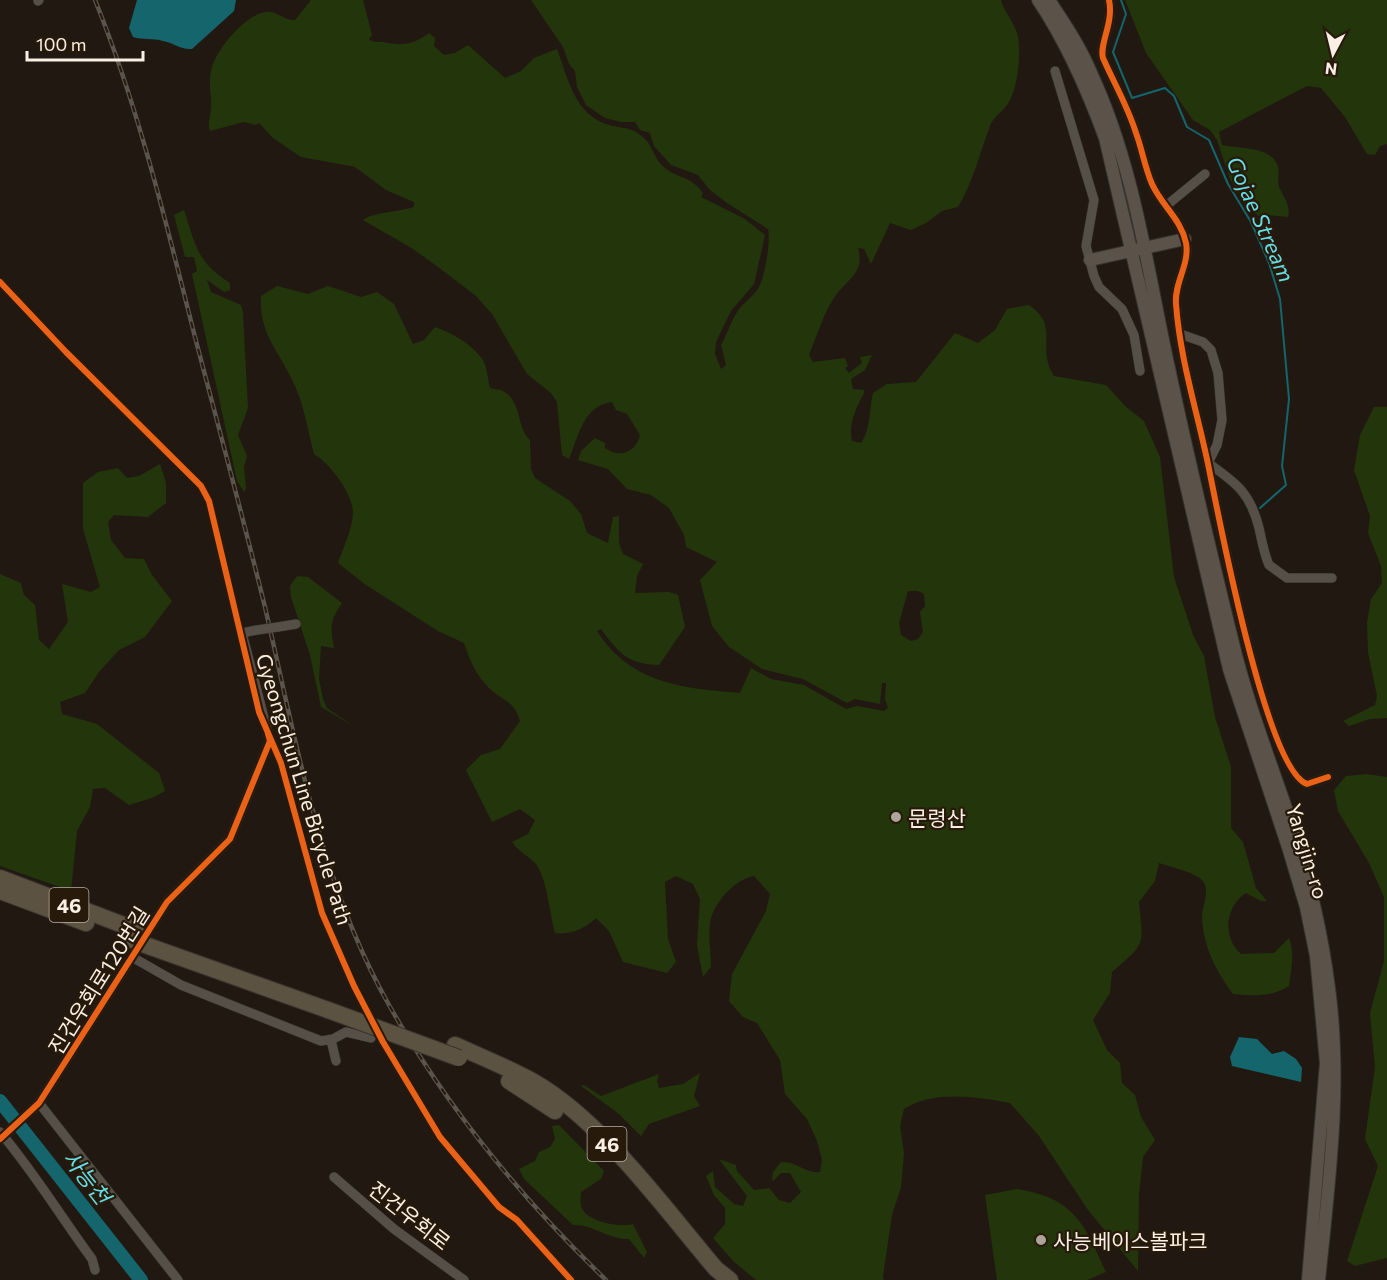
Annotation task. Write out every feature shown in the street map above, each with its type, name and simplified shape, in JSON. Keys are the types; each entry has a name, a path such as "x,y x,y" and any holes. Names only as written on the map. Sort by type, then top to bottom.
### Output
{"highway":[{"name":"46","path":"0,878 142,943"},
{"name":"46","path":"0,891 142,943 326,1004 535,1083 571,1109 615,1152 716,1269 730,1280"},
{"name":"46","path":"457,1052 523,1089 581,1131 713,1280"}],"main road":[{"name":"Yangjin-ro","path":"1038,0 1059,32 1086,86 1101,127 1229,669 1306,907 1316,956 1326,1063 1308,1280"},
{"name":"Yangjin-ro","path":"1049,0 1092,74 1120,147 1233,645 1262,744 1292,826 1322,940 1329,989 1335,1075 1333,1142 1320,1280"},
{"path":"1090,260 1185,239"}],"street":[{"path":"1110,0 1110,26 1102,53 1136,130 1151,181 1176,218 1185,239 1186,253 1175,303 1186,377 1208,463 1235,596 1251,656 1279,738 1300,781 1307,784 1328,777"},
{"path":"1055,70 1094,200 1094,210 1086,235 1090,260 1099,287 1112,297 1134,335 1140,371"},
{"path":"1167,205 1205,174"},
{"path":"1180,334 1203,342 1211,350 1218,374 1222,420 1217,445 1208,463"},
{"path":"1208,463 1231,478 1247,499 1256,517 1267,561 1273,569 1287,578 1332,578"},
{"name":"진건우회로120번길","path":"1,1135 39,1103 167,902 230,839 270,741 242,633 296,624"},
{"name":"진건우회로120번길","path":"142,943 164,977 190,989 321,1041 331,1040 346,1032 371,1038"},
{"path":"331,1040 336,1061"},
{"path":"39,1103 178,1280"},
{"path":"1,1135 38,1179 51,1204 92,1259 95,1270"},
{"name":"진건우회로","path":"334,1177 394,1230 464,1280"}],"green space":[{"path":"311,0 363,0 372,35 369,39 407,44 429,33 435,38 434,46 444,55 455,53 468,45 505,78 521,71 534,58 557,49 569,83 586,112 606,124 629,129 638,134 647,141 661,165 670,172 694,183 703,193 701,197 745,219 765,235 754,284 731,311 716,342 715,354 721,369 726,365 721,345 732,320 761,282 768,249 768,229 727,203 709,189 698,175 671,165 654,146 650,133 640,130 635,122 621,122 605,118 586,105 577,87 575,71 569,64 563,47 531,0 1001,0 1018,37 1019,63 1016,81 1007,105 991,123 964,197 958,207 942,211 926,223 911,230 890,223 871,264 864,249 858,248 860,256 857,269 832,301 809,355 813,362 845,358 848,366 845,368 849,373 862,363 860,357 872,355 865,370 851,379 853,389 864,390 851,428 852,441 861,443 868,425 873,393 887,384 916,382 955,333 978,343 995,330 1007,309 1029,305 1044,321 1047,355 1054,376 1106,385 1125,406 1144,421 1160,457 1174,577 1193,635 1204,656 1215,717 1231,767 1231,828 1243,842 1256,888 1267,901 1261,901 1246,893 1239,899 1228,922 1231,940 1241,954 1274,953 1289,938 1292,956 1289,986 1283,990 1269,994 1233,994 1216,967 1205,938 1202,917 1206,893 1205,884 1193,875 1159,863 1155,881 1139,902 1140,942 1132,955 1112,972 1110,993 1093,1020 1107,1050 1120,1063 1122,1083 1135,1095 1141,1117 1155,1140 1143,1157 1139,1194 1138,1271 1088,1210 1039,1136 1010,1103 969,1097 929,1099 904,1109 900,1126 904,1153 901,1187 892,1215 884,1280 756,1280 733,1261 713,1238 725,1224 725,1208 714,1195 706,1176 713,1171 715,1187 734,1204 743,1206 747,1196 719,1159 736,1165 737,1171 754,1190 769,1188 779,1200 790,1203 801,1192 790,1173 781,1173 773,1181 773,1172 781,1162 787,1162 810,1171 820,1172 822,1160 817,1141 807,1119 785,1094 780,1060 757,1023 743,1017 729,1001 732,974 766,911 770,894 754,876 740,882 720,900 710,923 711,967 703,977 697,945 700,899 693,884 676,876 665,882 668,939 676,962 667,973 623,962 609,931 596,918 577,930 555,933 546,888 540,871 534,861 512,842 528,834 535,820 520,809 492,822 466,770 481,755 500,749 520,721 518,714 512,705 489,688 480,678 464,643 438,631 366,585 338,563 351,525 352,504 339,479 327,464 314,454 298,394 263,322 261,296 277,286 308,294 328,286 361,297 377,292 394,304 413,344 424,340 435,327 455,336 473,349 483,360 490,388 509,395 516,407 530,440 531,469 535,478 570,501 581,514 587,533 608,543 613,517 619,516 619,543 623,554 643,564 637,576 635,593 669,592 678,595 685,627 659,665 639,662 625,656 601,629 597,631 611,649 642,673 678,685 740,693 751,668 771,679 804,685 846,709 857,706 884,711 888,708 885,699 886,683 882,683 880,704 855,699 847,703 803,679 762,669 729,647 712,626 700,580 717,562 686,547 684,535 669,508 651,495 627,489 608,469 578,460 581,451 595,438 605,443 605,448 616,453 627,452 635,446 640,435 627,414 616,410 612,402 594,409 579,431 569,459 562,455 557,402 551,393 527,374 492,314 476,296 438,267 413,249 363,220 414,207 414,202 386,190 355,167 301,157 273,138 259,123 256,125 244,122 210,131 210,76 218,53 224,44 248,20 265,12 295,20","holes":["908,591 918,591 924,594 925,606 920,612 923,632 918,639 911,641 901,635 899,623"]},
{"path":"1125,0 1387,0 1387,144 1380,146 1375,155 1367,154 1345,117 1321,88 1307,86 1219,132 1222,145 1261,151 1273,158 1277,164 1279,187 1288,205 1288,217 1268,215 1262,218 1248,209 1230,179 1217,140 1210,130 1193,120 1146,53"},
{"path":"184,210 195,243 204,260 230,283 230,290 224,292 207,280 211,292 241,305 243,313 248,408 238,435 247,456 244,467 246,488 244,492 237,481 192,274 197,271 194,257 185,257 174,215"},
{"path":"1374,407 1387,407 1387,718 1370,719 1349,726 1343,721 1375,705 1377,696 1368,652 1367,622 1371,599 1382,583 1381,566 1368,533 1370,516 1354,470 1360,435"},
{"path":"160,464 166,483 166,503 148,517 114,515 108,522 111,540 125,558 144,559 152,575 172,601 145,637 119,650 99,672 85,693 60,702 62,714 97,724 159,773 165,791 152,798 129,805 105,788 93,789 90,807 77,831 71,891 0,866 0,574 21,583 24,595 35,605 39,640 49,649 68,622 62,584 91,592 100,587 83,529 83,483 98,472 118,468 127,478 139,476"},
{"path":"297,576 308,577 342,603 332,624 334,648 321,646 319,679 327,708 352,725 321,707 310,655 291,597 290,586"},
{"path":"1367,774 1387,777 1387,1258 1355,1266 1347,1261 1378,1166 1365,1139 1375,1067 1370,1013 1384,961 1384,897 1369,863 1338,811 1334,790 1346,776"},
{"path":"700,1073 694,1096 700,1106 649,1124 641,1136 619,1114 581,1086 584,1085 601,1096 659,1074 657,1081 659,1088 683,1084"},
{"path":"559,1125 604,1171 601,1179 581,1192 584,1212 604,1222 620,1225 633,1224 647,1252 644,1258 629,1239 613,1237 587,1227 573,1225 524,1179 519,1169 535,1161 539,1152 550,1147 555,1139 552,1126"},
{"name":"사능베이스볼파크","path":"1017,1189 1052,1199 1075,1216 1091,1240 1106,1272 1087,1280 997,1280 985,1195"}],"water":[{"path":"137,0 236,0 234,11 192,49 188,49 159,40 133,37 129,28"},
{"path":"1239,1037 1257,1039 1272,1054 1284,1051 1296,1059 1302,1068 1301,1082 1232,1066 1230,1057"}],"waterway":[{"name":"Gojae Stream","path":"1121,0 1126,14 1113,52 1132,98 1165,88 1174,96 1187,127 1209,140 1228,184 1251,222 1269,263 1280,299 1289,399 1282,466 1286,485 1260,508"},
{"name":"사능천","path":"0,1101 141,1280"}],"railway":[{"path":"95,0 111,41 151,167 256,570 312,808 344,909 389,1005 435,1080 515,1184 606,1280"}],"cycle path":[{"path":"1109,0 1110,17 1103,46 1103,58 1133,123 1152,184 1176,220 1186,243 1186,258 1176,296 1181,345 1233,583 1260,690 1291,768 1307,784 1328,777"},
{"name":"Gyeongchun Line Bicycle Path","path":"0,282 66,352 201,486 209,501 259,712 281,763 322,913 354,986 383,1042 440,1137 499,1207 517,1220 571,1280"},
{"name":"Gyeongchun Line Bicycle Path","path":"0,1139 39,1103 167,902 230,839 270,741 268,734"}],"place":[{"name":"문령산","path":"896,817"},
{"name":"사능베이스볼파크","path":"1041,1240"}]}
